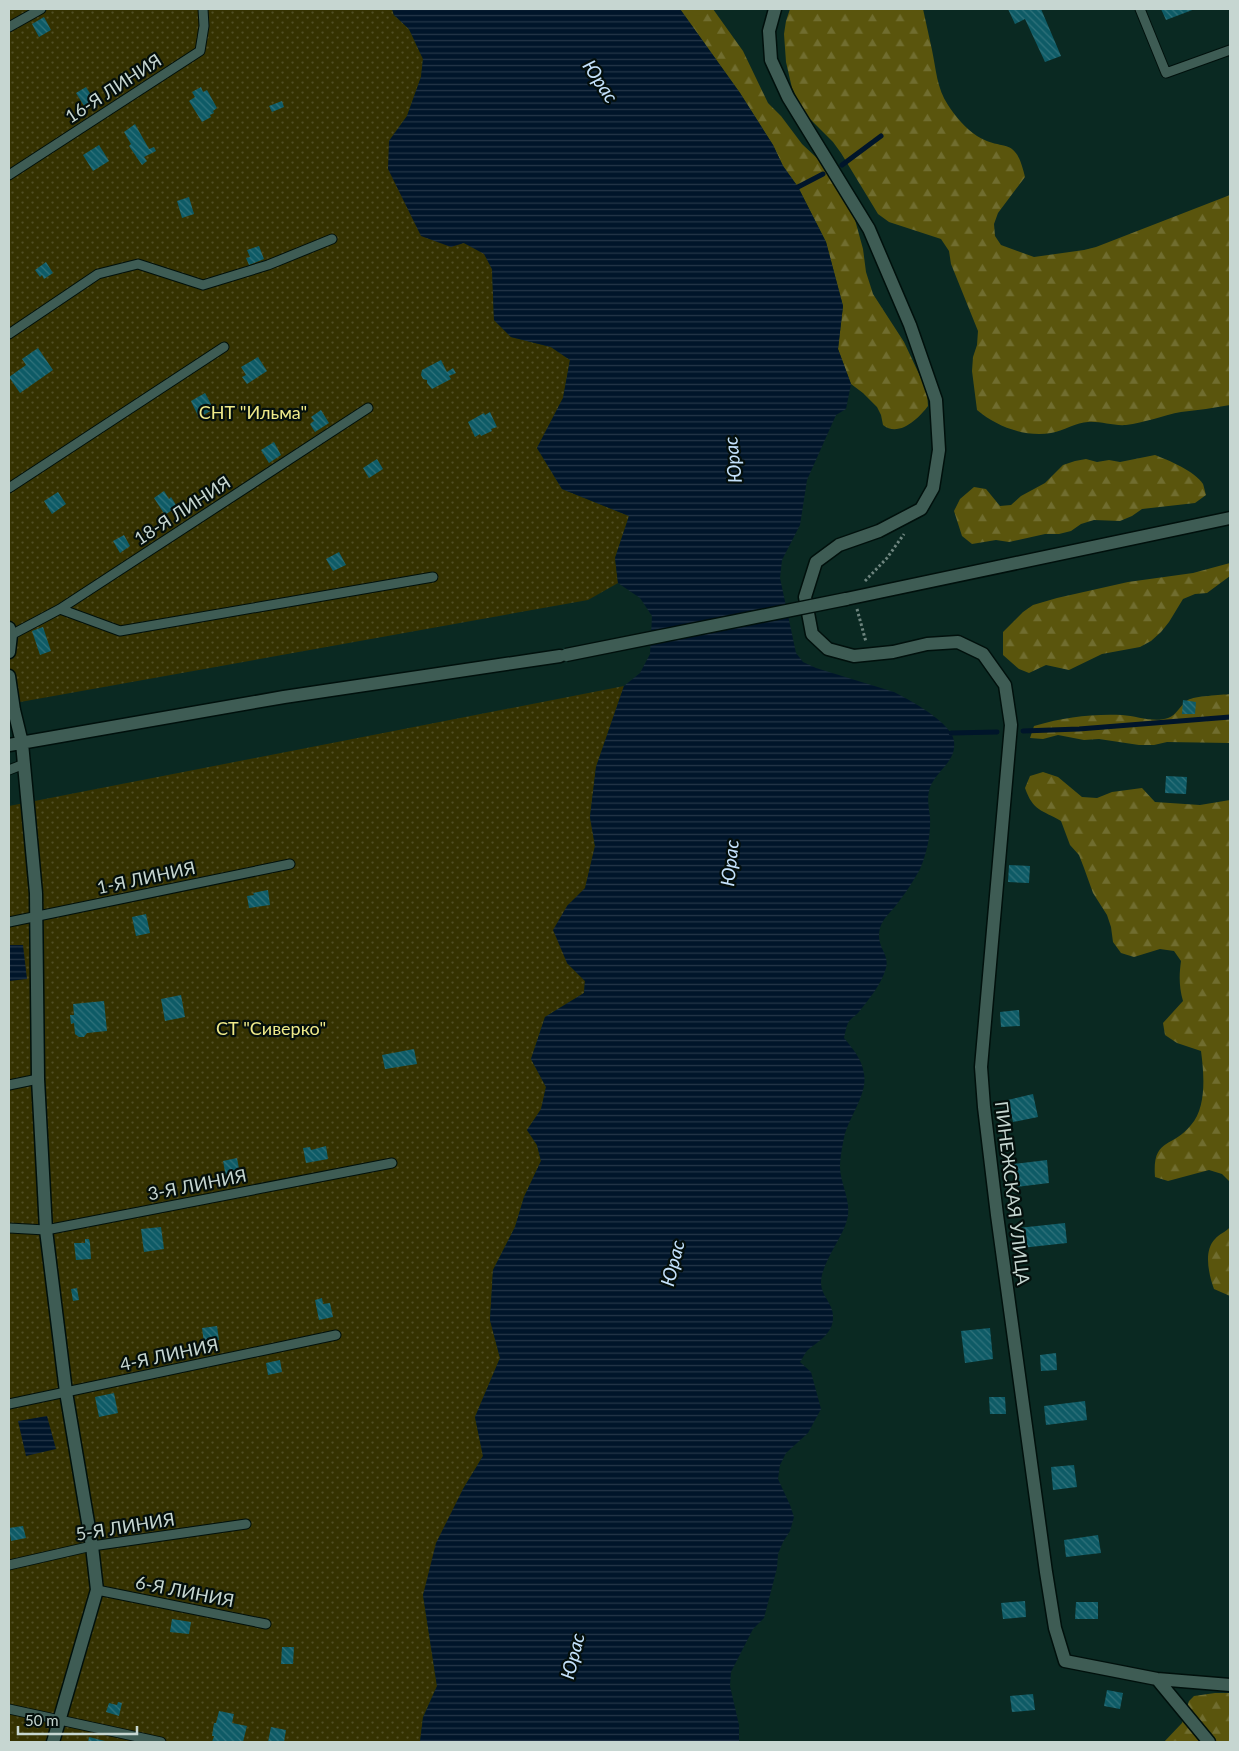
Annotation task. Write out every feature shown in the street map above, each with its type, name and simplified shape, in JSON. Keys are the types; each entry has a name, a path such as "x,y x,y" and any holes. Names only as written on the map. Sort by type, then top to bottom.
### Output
{"street":[{"name":"ПИНЕЖСКАЯ УЛИЦА","path":"774,9 769,31 771,60 788,97 869,229 910,325 936,400 939,450 933,488 921,509 879,531 839,545 816,562 804,597 812,634 828,648 854,656 893,652 927,644 958,642 983,654 1005,685 1011,725 981,1067 984,1107 999,1225 1045,1563 1055,1628 1064,1661 1157,1679"},
{"path":"9,745 284,697 563,656 846,599 1230,518"},
{"path":"9,652 10,632"},
{"path":"9,676 14,710 22,743 36,893 38,1079 46,1230 66,1392 92,1546 97,1590 53,1742"},
{"path":"1157,1679 1230,1685"},
{"path":"1157,1679 1210,1742"}],"lane":[{"path":"9,27 41,9"},
{"name":"16-Я ЛИНИЯ","path":"9,174 200,51 204,26 203,9"},
{"path":"1140,9 1166,73 1230,50"},
{"path":"9,334 98,274 138,264 203,285 268,265 332,239"},
{"path":"9,488 224,346"},
{"name":"18-Я ЛИНИЯ","path":"10,632 60,609 368,408"},
{"path":"60,609 120,631 433,577"},
{"path":"9,770 24,764"},
{"name":"1-Я ЛИНИЯ","path":"9,922 290,864"},
{"path":"9,1085 38,1079"},
{"name":"3-Я ЛИНИЯ","path":"9,1228 46,1230 392,1163"},
{"name":"4-Я ЛИНИЯ","path":"9,1404 336,1335"},
{"name":"5-Я ЛИНИЯ","path":"9,1564 92,1546 246,1524"},
{"name":"6-Я ЛИНИЯ","path":"97,1590 266,1624"},
{"path":"9,1709 161,1742"}],"path":[{"path":"846,599 887,558 906,530"},
{"path":"857,608 865,638"}],"green space":[{"name":"СНТ \"Ильма\"","path":"9,9 392,9 394,15 409,29 423,59 421,77 407,116 389,141 464,243 484,253 492,269 494,320 511,337 551,347 570,360 563,398 537,448 562,489 629,516 615,558 618,583 588,600 9,704"},
{"path":"680,9 713,9 743,51 768,103 781,116 802,144 819,160 851,205 863,249 866,272 873,294 904,342 927,391 928,406 908,425 896,429 883,425 877,407 851,384 838,349 843,306 826,242 798,187 783,166 773,145 740,93"},
{"path":"790,9 923,9 939,86 944,99 954,114 973,133 987,141 1013,150 1021,164 1025,177 998,213 994,224 995,236 1001,245 1034,257 1084,250 1230,195 1230,405 1181,412 1126,425 1084,422 1056,432 1041,434 1021,432 1002,426 977,410 972,371 978,331 951,264 949,251 941,239 889,222 878,214 833,142 804,113 792,88 786,62 784,34"},
{"path":"1155,455 1181,466 1194,475 1203,484 1206,495 1195,503 1142,509 1120,521 1094,520 1081,524 1071,531 1059,534 1045,534 1009,542 996,540 972,544 962,536 954,511 960,499 974,487 986,489 1000,506 1011,505 1021,496 1045,483 1063,465 1086,459 1097,462 1109,460 1120,462"},
{"path":"1230,563 1230,576 1207,593 1195,594 1183,599 1161,632 1151,641 1140,647 1102,654 1069,670 1046,665 1029,673 1019,669 1003,655 1003,632 1033,605 1128,582 1193,573"},
{"name":"СТ \"Сиверко\"","path":"624,686 596,767 590,817 595,846 585,889 567,906 567,963 585,981 584,993 545,1017 531,1059 546,1087 541,1110 527,1130 537,1145 541,1161 524,1197 515,1227 493,1270 490,1320 500,1358 475,1417 483,1456 463,1489 423,1595 437,1686 423,1717 420,1742 9,1742 9,806"},
{"path":"1230,694 1230,743 1167,742 1154,745 1139,745 1099,739 1084,740 1058,735 1043,739 1030,738 1034,726 1057,720 1110,715 1151,720 1163,719 1174,715 1185,702 1191,699"},
{"path":"1043,772 1058,777 1082,797 1097,798 1112,792 1142,788 1155,802 1200,805 1230,800 1230,1182 1222,1174 1209,1170 1168,1181 1155,1177 1155,1164 1160,1149 1177,1138 1191,1125 1200,1109 1202,1099 1203,1069 1201,1051 1177,1043 1165,1035 1163,1023 1183,1001 1180,981 1181,961 1174,951 1160,949 1134,957 1121,953 1113,942 1107,915 1093,893 1079,855 1070,845 1061,821 1035,806 1028,796 1025,788 1030,776"},
{"path":"1230,1227 1230,1296 1214,1289 1210,1277 1208,1256 1211,1244"},
{"path":"1230,1693 1230,1742 1164,1742 1182,1723 1189,1701 1194,1696"}],"water":[{"name":"Юрас","path":"392,9 680,9 740,93 773,145 783,166 798,187 826,242 843,306 838,349 851,384 846,409 836,415 807,480 800,525 782,560 780,578 796,653 803,662 816,668 894,692 938,720 952,734 954,741 952,755 931,784 929,791 930,830 920,869 900,900 881,924 879,940 887,963 884,974 870,997 849,1022 844,1038 859,1059 864,1074 863,1090 846,1130 841,1157 840,1168 848,1213 847,1220 822,1275 823,1292 833,1313 831,1328 821,1340 808,1350 800,1362 811,1372 821,1409 808,1433 786,1453 780,1465 778,1479 794,1517 790,1531 778,1554 777,1568 764,1618 753,1629 731,1672 730,1686 739,1725 739,1742 420,1742 423,1718 437,1686 423,1595 436,1543 463,1489 483,1456 475,1417 500,1358 490,1320 493,1270 515,1227 524,1197 541,1161 537,1145 527,1130 541,1109 546,1087 531,1059 545,1017 584,993 585,981 567,963 553,930 567,906 585,888 595,846 590,817 596,767 624,686 640,673 650,654 652,616 640,598 618,583 615,558 629,516 562,489 537,448 563,398 570,360 551,347 511,337 494,320 492,269 484,254 464,243 451,247 421,236 388,169 389,141 407,116 421,77 423,59 409,29 394,15"},
{"path":"9,945 23,945 27,979 9,981"},
{"path":"47,1416 56,1449 26,1456 18,1421"}],"building":[{"path":"1008,9 1041,9 1061,56 1045,62 1025,19 1015,24"},
{"path":"1161,9 1195,9 1166,20"},
{"path":"44,17 51,30 39,37 32,24"},
{"path":"86,87 96,103 86,109 76,93"},
{"path":"201,87 203,92 207,90 217,108 210,115 211,117 202,122 189,101 195,97 192,92"},
{"path":"282,101 284,107 272,112 269,106"},
{"path":"135,124 149,149 154,147 156,151 144,157 147,161 142,165 129,146 131,144 124,132"},
{"path":"99,145 109,161 93,171 83,155"},
{"path":"189,197 194,214 182,218 177,201"},
{"path":"259,246 264,259 249,265 246,258 250,257 247,250"},
{"path":"46,262 53,273 44,279 35,270"},
{"path":"38,348 53,370 20,393 9,377 26,365 22,359"},
{"path":"258,357 267,371 247,384 242,377 246,375 241,367"},
{"path":"441,360 447,372 453,368 456,373 449,376 451,379 432,389 427,380 423,379 421,375 422,370"},
{"path":"205,393 212,406 210,407 212,410 199,418 191,401"},
{"path":"321,410 329,423 315,432 310,424 314,421 311,417"},
{"path":"490,412 497,427 481,436 480,434 475,437 468,422 484,413 485,415"},
{"path":"274,442 281,455 269,463 261,450"},
{"path":"377,459 383,469 369,478 363,468"},
{"path":"164,491 176,505 165,515 154,498"},
{"path":"58,492 66,504 52,514 44,501"},
{"path":"124,535 130,546 120,553 113,541"},
{"path":"339,552 346,565 333,571 326,559"},
{"path":"43,627 51,651 40,655 32,631"},
{"path":"1183,700 1196,702 1195,714 1182,714"},
{"path":"1166,776 1187,777 1186,794 1165,793"},
{"path":"1009,865 1030,866 1029,883 1008,882"},
{"path":"268,890 270,905 249,908 247,896"},
{"path":"146,914 150,933 136,936 132,917"},
{"path":"181,995 185,1017 165,1021 161,999"},
{"path":"104,1001 107,1031 87,1033 84,1037 79,1037 75,1034 74,1023 71,1024 70,1015 74,1015 73,1004"},
{"path":"1019,1010 1020,1026 1001,1027 1000,1012"},
{"path":"414,1049 417,1064 385,1069 382,1055"},
{"path":"1033,1094 1038,1117 1013,1122 1008,1100"},
{"path":"326,1146 328,1159 306,1163 303,1148 310,1147 311,1150"},
{"path":"237,1158 240,1174 226,1177 223,1161"},
{"path":"1047,1160 1049,1183 1016,1187 1013,1164"},
{"path":"1065,1223 1067,1243 1021,1248 1018,1228"},
{"path":"161,1227 164,1249 144,1252 141,1229"},
{"path":"85,1239 89,1239 91,1259 76,1260 74,1243 85,1243"},
{"path":"77,1288 79,1300 73,1301 71,1289"},
{"path":"322,1298 323,1304 330,1303 333,1317 319,1320 315,1300"},
{"path":"217,1326 219,1340 204,1343 202,1328"},
{"path":"990,1328 993,1359 965,1363 961,1331"},
{"path":"1056,1353 1057,1370 1041,1371 1040,1355"},
{"path":"280,1360 282,1372 268,1375 266,1363"},
{"path":"114,1393 118,1413 99,1417 95,1397"},
{"path":"989,1397 1005,1397 1006,1414 990,1414"},
{"path":"1085,1401 1087,1420 1046,1425 1044,1406"},
{"path":"1074,1465 1077,1487 1053,1490 1051,1467"},
{"path":"23,1526 26,1538 11,1541 9,1528"},
{"path":"1098,1535 1101,1553 1066,1557 1064,1540"},
{"path":"1025,1601 1026,1617 1003,1619 1001,1603"},
{"path":"1076,1602 1098,1602 1098,1619 1075,1619"},
{"path":"172,1619 191,1622 189,1634 170,1632"},
{"path":"282,1647 294,1647 293,1664 281,1664"},
{"path":"1107,1690 1123,1693 1120,1709 1104,1706"},
{"path":"1033,1694 1035,1710 1012,1712 1010,1696"},
{"path":"118,1702 122,1703 119,1716 106,1712 109,1703 117,1705"},
{"path":"219,1711 234,1714 232,1723 247,1726 243,1742 212,1742 214,1723 216,1723"},
{"path":"271,1727 286,1730 284,1742 268,1742"},
{"path":"89,1737 105,1741 105,1742 88,1742"}],"waterway":[{"path":"842,165 881,136"},
{"path":"798,187 823,174"},
{"path":"1023,731 1079,729 1230,717"},
{"path":"951,733 997,732"}]}
